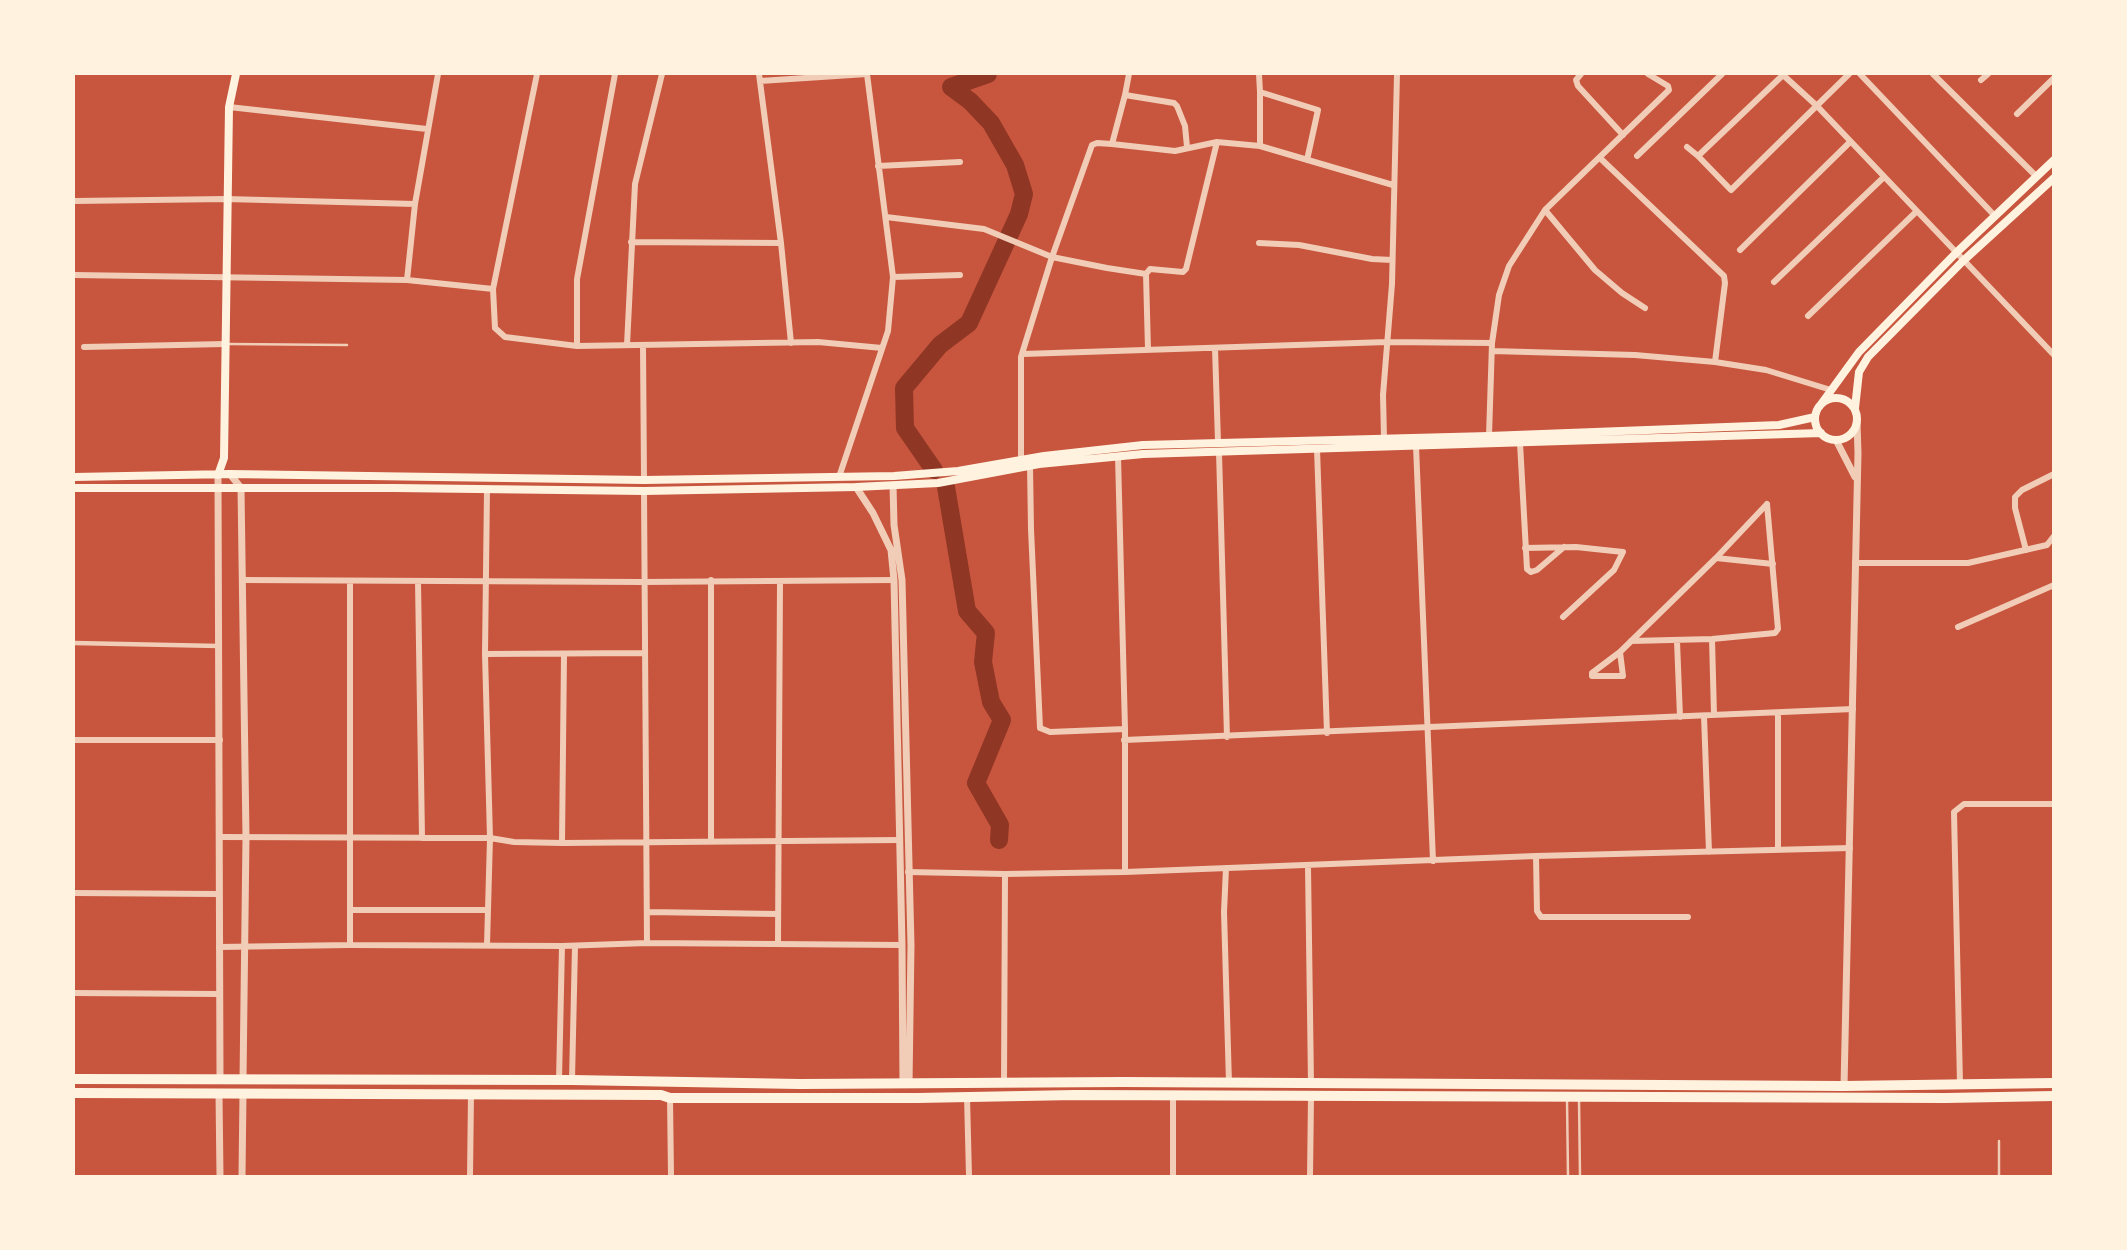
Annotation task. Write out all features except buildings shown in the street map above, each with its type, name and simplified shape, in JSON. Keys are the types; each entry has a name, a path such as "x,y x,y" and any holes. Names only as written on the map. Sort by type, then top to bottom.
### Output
{"highway":[{"path":"74,1079 1004,1084 1139,1095 1311,1097 2053,1096"},
{"path":"661,1081 666,1096"},
{"path":"1138,1083 1139,1095"},
{"path":"74,1093 799,1098 967,1096 1138,1083 1844,1086 2053,1083"},
{"path":"799,1098 800,1084"},
{"path":"1946,1084 1946,1098"},
{"path":"1990,1098 1991,1085"}],"main road":[{"path":"218,475 224,464 229,107 236,74"},
{"path":"1821,433 1815,418 1819,407 1859,352 1955,253 2053,160"},
{"path":"74,488 644,491 856,487 938,483 1030,466 1118,456 1821,433 1836,440 1850,435 1857,422 1855,408 1859,372 1868,357 1963,261 2053,178"},
{"path":"1819,407 1830,399 1838,398 1855,408"},
{"path":"74,477 230,474 644,480 931,474 1080,451 1143,445 1779,425 1815,418"},
{"path":"1286,440 1286,450"},
{"path":"224,464 230,474"},
{"path":"167,477 167,490"},
{"path":"354,477 357,482 354,488"},
{"path":"394,488 392,482 395,477"},
{"path":"519,479 522,484 519,490"},
{"path":"563,479 560,485 563,490"}],"street":[{"path":"407,281 415,204 438,74"},
{"path":"537,74 493,289 495,328 505,337 577,346 818,342 882,348"},
{"path":"577,346 576,279 615,74"},
{"path":"627,345 635,184 662,74"},
{"path":"791,343 759,77 867,74 893,277 888,331 839,477"},
{"path":"1112,144 1129,74"},
{"path":"1259,74 1260,146"},
{"path":"1384,438 1383,395 1392,260 1397,74"},
{"path":"1581,74 1576,80 1578,86 1623,135"},
{"path":"1489,436 1492,347 1502,281 1545,210 1669,90 1668,86 1648,74"},
{"path":"1637,156 1722,74"},
{"path":"1698,156 1783,74 1817,106 2053,355"},
{"path":"1687,147 1732,190 1849,74"},
{"path":"1860,74 1994,215"},
{"path":"1933,74 2036,176"},
{"path":"1981,80 1988,74"},
{"path":"2017,114 2053,78"},
{"path":"1260,92 1318,110 1307,160"},
{"path":"1125,95 1174,103 1180,110 1185,126 1187,147"},
{"path":"229,107 427,129"},
{"path":"1021,461 1020,362 1052,257 1091,148 1097,143 1175,151 1217,142 1260,146 1393,185"},
{"path":"1148,350 1146,274 1150,269 1186,270 1217,142"},
{"path":"1740,250 1850,142"},
{"path":"1600,158 1724,276 1715,362"},
{"path":"878,166 960,162"},
{"path":"1774,282 1884,177"},
{"path":"74,201 226,200 415,204"},
{"path":"1545,210 1595,270 1645,308"},
{"path":"1808,316 1917,211"},
{"path":"886,217 991,231 1052,257 1146,274"},
{"path":"631,242 781,243"},
{"path":"1259,243 1299,245 1372,259 1392,260"},
{"path":"74,275 407,281 493,289"},
{"path":"893,277 960,275"},
{"path":"1023,354 1387,342 1635,355 1715,362 1766,370 1830,390"},
{"path":"84,347 225,344"},
{"path":"643,345 644,480"},
{"path":"1215,348 1218,442"},
{"path":"1844,1086 1857,422"},
{"path":"1836,440 1857,481"},
{"path":"1520,443 1527,569 1534,572 1564,547"},
{"path":"1416,446 1433,861"},
{"path":"1317,449 1327,733"},
{"path":"1219,452 1227,737"},
{"path":"1118,456 1125,729 1125,872"},
{"path":"1030,466 1040,728 1050,732 1125,729"},
{"path":"230,474 241,488 246,837 243,1080"},
{"path":"2025,551 2015,497 2022,490 2053,474"},
{"path":"218,475 220,1079"},
{"path":"893,485 894,525 902,580 900,840 906,1014"},
{"path":"856,487 881,527 891,550 894,580 908,872 906,1084"},
{"path":"486,945 490,838 485,654 487,490"},
{"path":"644,491 648,943"},
{"path":"1620,652 1622,677 1592,675 1620,652 1767,504 1778,629 1776,633 1677,641 1631,641"},
{"path":"1855,563 1968,563 2047,545 2053,536"},
{"path":"1525,548 1564,547 1623,552 1618,566 1563,617"},
{"path":"1716,558 1773,564"},
{"path":"242,580 894,580"},
{"path":"711,580 711,840"},
{"path":"350,581 350,944"},
{"path":"418,581 422,838"},
{"path":"778,944 780,581"},
{"path":"1958,627 2053,585"},
{"path":"1712,639 1714,715"},
{"path":"1677,641 1680,717"},
{"path":"74,643 219,646"},
{"path":"485,654 644,653"},
{"path":"562,843 564,654"},
{"path":"1124,740 1853,709"},
{"path":"1778,713 1779,850"},
{"path":"1704,716 1709,852"},
{"path":"74,740 220,740"},
{"path":"1960,1084 1954,812 1964,804 2053,804"},
{"path":"220,837 490,838 514,842 562,843 900,840"},
{"path":"908,872 1125,872 1536,856 1850,848"},
{"path":"1536,856 1536,911 1541,917 1688,917"},
{"path":"1308,866 1311,1084"},
{"path":"1226,868 1224,912 1229,1084"},
{"path":"1004,1084 1005,874"},
{"path":"74,893 218,894"},
{"path":"350,910 488,910"},
{"path":"648,912 778,914"},
{"path":"219,947 350,944 575,946 648,943 902,945"},
{"path":"559,1080 562,946"},
{"path":"572,1080 575,946"},
{"path":"74,993 219,993"},
{"path":"219,1093 220,1177"},
{"path":"242,1177 243,1093"},
{"path":"470,1177 471,1094"},
{"path":"1172,1095 1173,1177"},
{"path":"666,1096 671,1177"},
{"path":"967,1096 969,1177"},
{"path":"1310,1177 1311,1097"}],"lane":[{"path":"225,344 347,345"},
{"path":"1567,1096 1568,1177"},
{"path":"1579,1096 1580,1177"},
{"path":"1999,1141 1999,1177"}],"waterway":[{"path":"934,470 905,428 904,388 940,345 969,323 1019,214 1024,194 1015,165 991,123 970,101 951,87 988,74"},
{"path":"946,487 967,611 986,633 983,662 991,702 1002,720 976,783 1000,825 999,840"}]}
